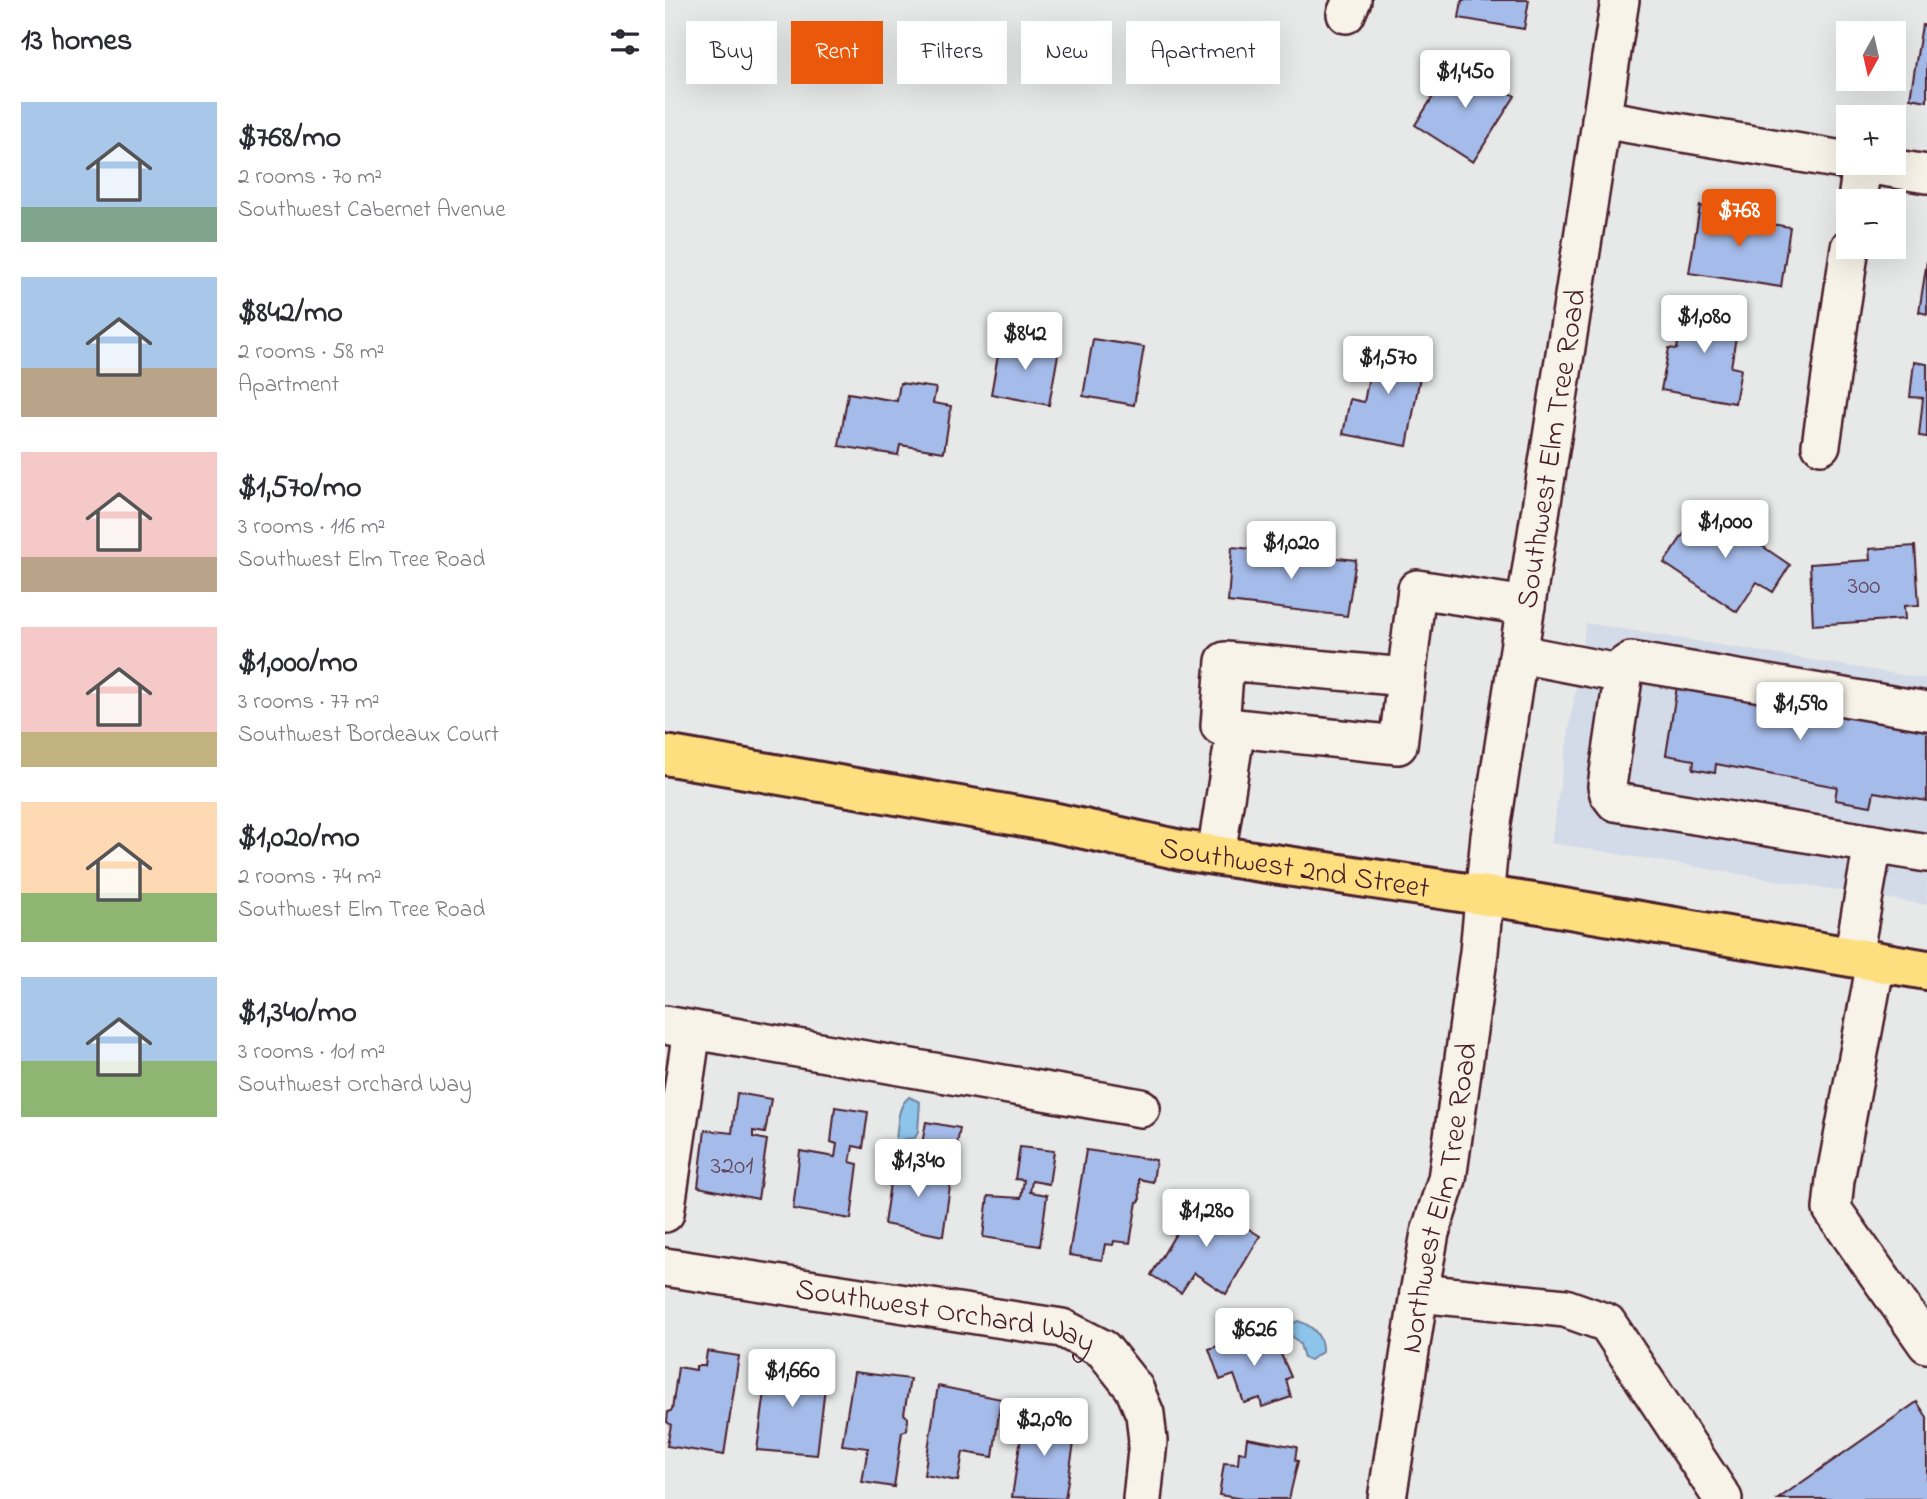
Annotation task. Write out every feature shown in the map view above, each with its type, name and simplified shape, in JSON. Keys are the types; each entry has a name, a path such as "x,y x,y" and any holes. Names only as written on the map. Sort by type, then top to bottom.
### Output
{"main road":[{"name":"Southwest 2nd Street","path":"665,755 1015,816 1216,855 1927,970"}],"street":[{"name":"Southwest Elm Tree Road","path":"1484,897 1490,836 1519,654 1529,570 1620,0"},
{"path":"1601,119 1836,159"},
{"path":"1906,171 1927,174"},
{"path":"1821,445 1848,259"},
{"path":"1406,677 1225,661 1220,726 1398,745 1406,677 1416,589 1526,606"},
{"path":"1519,654 1623,674"},
{"path":"1927,711 1630,661 1625,665 1623,674 1607,786 1615,802 1927,853"},
{"path":"1216,855 1236,728"},
{"path":"1873,844 1864,960 1832,1209 1927,1344"},
{"name":"Northwest Elm Tree Road","path":"1387,1499 1430,1234 1447,1179 1484,897"},
{"path":"665,1213 678,1027 1142,1108"},
{"name":"Southwest Orchard Way","path":"665,1267 1062,1328 1103,1349 1134,1388 1145,1414 1148,1441 1142,1499"},
{"path":"1419,1293 1565,1308 1607,1323 1723,1499"}],"shaded area":[{"path":"1586,623 1927,679 1927,905 1551,843"}],"water":[{"path":"909,1097 920,1102 918,1132 915,1138 904,1139 899,1145 895,1143 899,1113"},
{"path":"1298,1321 1312,1328 1321,1341 1322,1352 1310,1360 1304,1358 1300,1344 1289,1333 1289,1325"}],"building":[{"path":"1462,0 1529,0 1524,29 1459,18"},
{"path":"1922,25 1927,26 1927,101 1910,98"},
{"path":"1457,59 1515,96 1473,162 1415,125"},
{"path":"1700,206 1722,210 1721,216 1790,227 1781,287 1689,273"},
{"path":"1927,261 1927,314 1919,312"},
{"path":"1685,302 1740,312 1731,367 1741,369 1735,403 1661,390 1669,348 1677,349"},
{"path":"1001,339 1059,349 1049,405 991,394"},
{"path":"1093,339 1144,347 1134,405 1083,396"},
{"path":"1376,341 1425,350 1407,446 1343,434 1350,399 1364,402"},
{"path":"1914,362 1927,364 1927,437 1919,436 1923,398 1910,397"},
{"path":"900,383 936,388 933,403 951,406 944,452 900,445 898,455 839,446 848,393 897,401"},
{"path":"1703,506 1790,565 1773,592 1757,582 1737,612 1664,563"},
{"path":"1915,546 1919,605 1904,606 1905,619 1813,625 1810,564 1870,560 1869,549"},
{"path":"1232,547 1356,560 1347,616 1228,602"},
{"path":"1678,680 1927,722 1927,801 1874,792 1871,806 1835,800 1837,787 1716,764 1715,773 1693,769 1694,760 1666,755"},
{"path":"737,1093 771,1099 765,1133 753,1131 753,1137 767,1140 758,1199 698,1187 705,1130 732,1133"},
{"path":"835,1107 868,1112 863,1148 853,1146 850,1162 858,1164 851,1219 793,1209 800,1151 835,1157 837,1144 831,1142"},
{"path":"926,1122 960,1128 954,1161 920,1155"},
{"path":"1020,1147 1054,1151 1049,1184 1032,1181 1030,1192 1047,1195 1040,1246 983,1237 988,1196 1021,1198 1024,1180 1015,1179"},
{"path":"1086,1150 1156,1160 1153,1182 1139,1179 1140,1201 1137,1202 1130,1243 1114,1241 1113,1245 1105,1244 1102,1260 1069,1255"},
{"path":"893,1163 952,1172 943,1236 884,1224"},
{"path":"1198,1197 1260,1236 1226,1294 1194,1273 1181,1293 1151,1275"},
{"path":"1270,1329 1291,1377 1286,1379 1291,1397 1262,1407 1260,1398 1244,1403 1234,1375 1220,1380 1209,1349"},
{"path":"707,1351 739,1356 724,1455 667,1446 671,1425 667,1422 668,1412 672,1410 678,1367 696,1370 696,1366 705,1366"},
{"path":"769,1362 827,1370 817,1455 757,1450"},
{"path":"854,1372 910,1379 904,1414 908,1418 907,1430 902,1432 894,1487 862,1482 868,1448 842,1445"},
{"path":"938,1386 1001,1399 993,1457 963,1452 958,1481 924,1475"},
{"path":"1917,1402 1927,1417 1927,1499 1778,1499"},
{"path":"1025,1410 1056,1417 1056,1421 1067,1422 1065,1429 1076,1431 1065,1499 1012,1497"},
{"path":"1247,1438 1297,1447 1295,1460 1298,1461 1289,1499 1243,1499 1219,1495 1224,1463 1238,1464 1239,1452 1245,1453"}]}
